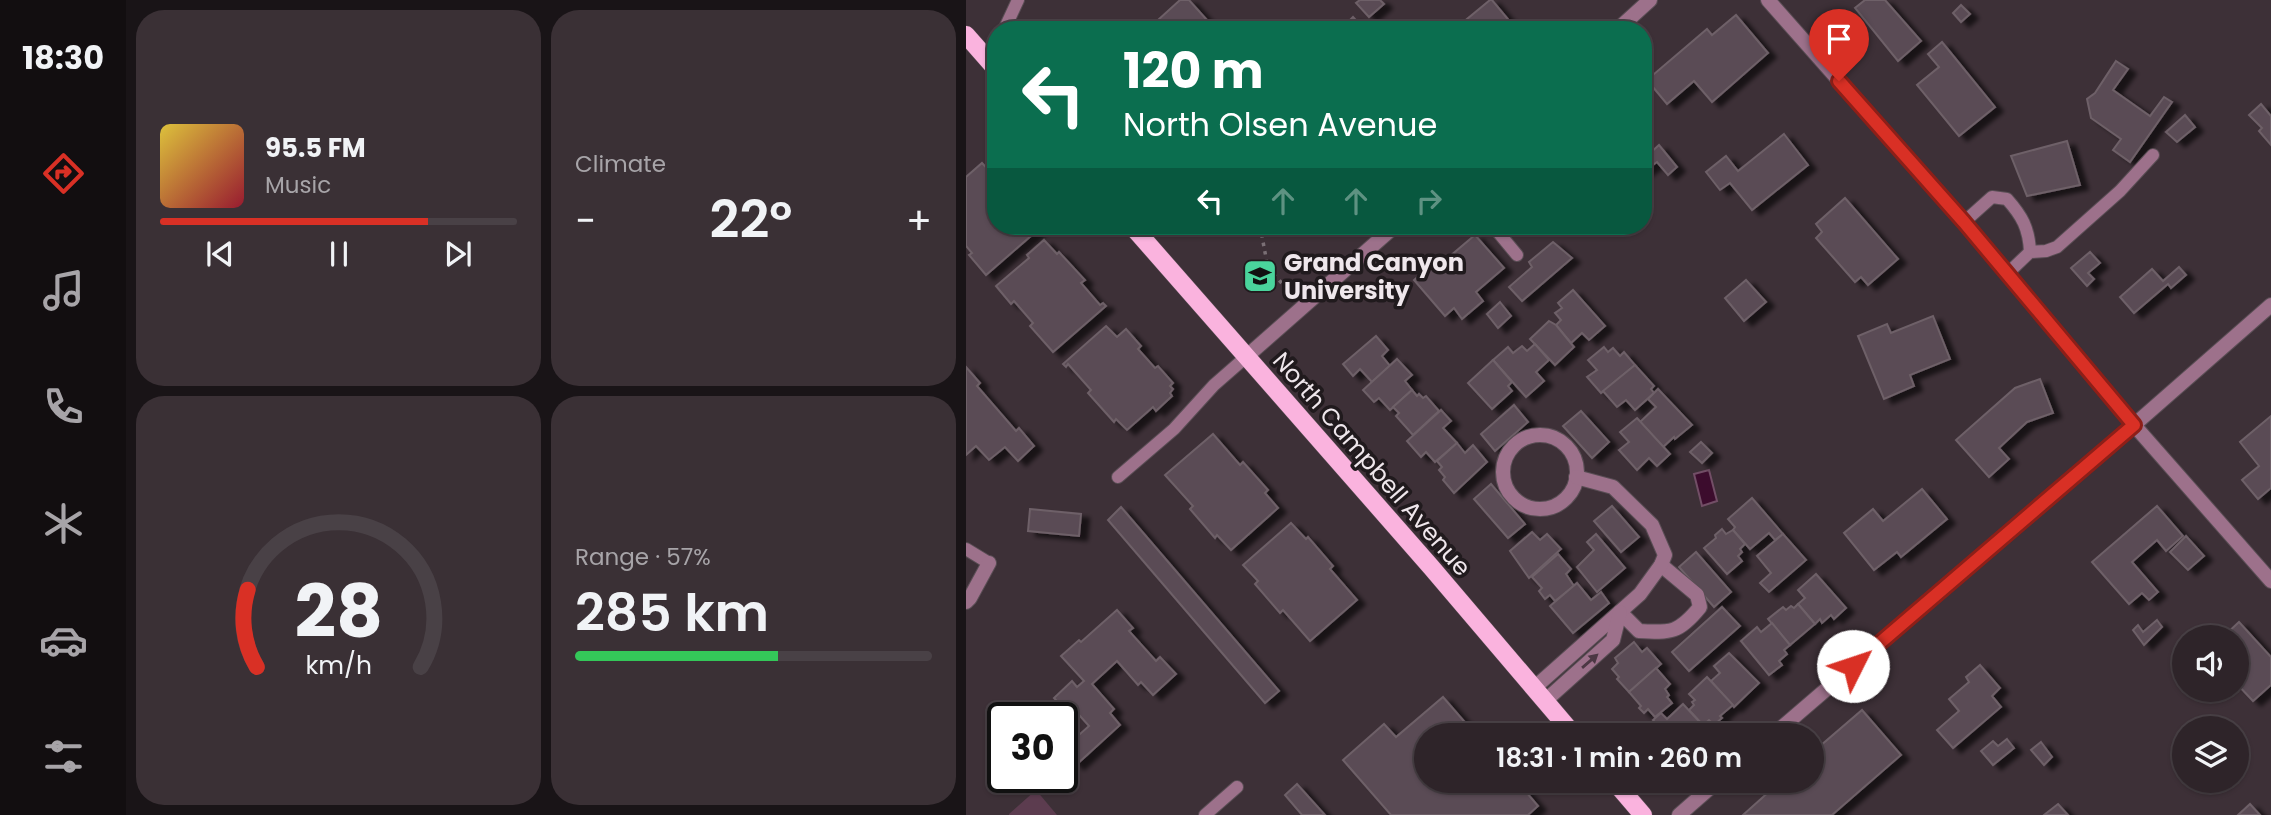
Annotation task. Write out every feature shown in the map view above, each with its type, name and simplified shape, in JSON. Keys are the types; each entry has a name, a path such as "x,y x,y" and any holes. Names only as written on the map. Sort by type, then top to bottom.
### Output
{"main road":[{"path":"966,35 987,54"},
{"name":"North Campbell Avenue","path":"1140,235 1431,567 1564,723"},
{"path":"1624,793 1643,815"}],"street":[{"path":"1626,21 1650,0"},
{"path":"1768,0 1964,222 2134,425 2271,581"},
{"path":"1246,357 1385,235"},
{"path":"1787,723 2271,305"},
{"path":"1539,434 1552,436 1563,442 1572,452 1576,477 1573,488 1557,505 1534,509 1522,505 1506,489 1503,466 1507,453 1515,443 1539,434"},
{"path":"1539,695 1613,640 1620,612 1640,594 1665,555 1652,525 1612,487 1576,477"},
{"path":"966,602 989,563"},
{"path":"1620,612 1639,631 1668,633 1687,624 1700,607 1697,595 1661,565"},
{"path":"1679,815 1704,793"}],"lane":[{"path":"1008,21 1018,0"},
{"path":"2007,274 2030,251 2046,251 2057,247 2120,191 2153,155"},
{"path":"1964,222 1993,197 2007,199 2022,215 2030,251"},
{"path":"1500,235 1517,255"},
{"path":"1118,477 1174,429 1214,385 1246,357"},
{"path":"966,549 989,563"},
{"path":"1205,815 1237,788"}],"path":[{"path":"1261,235 1268,268 1288,290"}],"shaded area":[{"path":"1709,470 1717,501 1702,506 1694,474"},
{"path":"1033,793 1039,793 1057,815 1009,815"}],"building":[{"path":"1180,0 1189,0 1208,21 1157,21"},
{"path":"1360,0 1380,0 1384,4 1369,17 1356,3"},
{"path":"1492,0 1510,21 1465,21"},
{"path":"1865,0 1885,0 1921,41 1898,61 1855,8"},
{"path":"1961,5 1970,14 1961,22 1953,13"},
{"path":"1736,15 1768,53 1712,102 1694,81 1667,104 1652,86 1652,76 1707,29 1712,35"},
{"path":"1942,42 1995,107 1959,136 1917,85 1939,67 1928,54"},
{"path":"2116,61 2128,69 2113,90 2150,116 2164,97 2172,102 2130,162 2113,150 2121,139 2091,118 2087,99 2095,93"},
{"path":"2261,104 2271,116 2271,145 2259,131 2262,128 2249,115"},
{"path":"2185,115 2195,127 2177,142 2166,132"},
{"path":"1784,134 1808,165 1752,210 1730,183 1720,190 1706,172 1726,156 1738,171"},
{"path":"2067,141 2080,185 2027,196 2011,156"},
{"path":"1659,145 1677,167 1668,175 1657,162 1652,166 1652,151"},
{"path":"982,163 987,168 987,235 1032,235 986,275 969,255 972,253 966,246 966,177"},
{"path":"1845,198 1898,259 1868,285 1861,277 1855,282 1816,238 1822,232 1816,224"},
{"path":"1475,235 1504,268 1476,292 1483,301 1462,319 1454,308 1445,316 1414,280 1439,258 1443,262"},
{"path":"1044,240 1085,280 1081,283 1100,305 1103,303 1106,306 1053,352 1030,326 1033,323 1014,301 1011,304 996,286 1029,258 1027,255"},
{"path":"1553,242 1572,258 1522,301 1509,287 1532,267 1529,262"},
{"path":"2090,252 2100,263 2088,273 2094,279 2087,286 2071,268"},
{"path":"2179,267 2186,275 2171,288 2168,284 2134,313 2120,297 2152,269 2163,281"},
{"path":"1746,280 1766,302 1744,321 1725,298"},
{"path":"1573,290 1605,326 1589,340 1582,333 1571,343 1556,325 1561,320 1555,313 1562,308 1558,303"},
{"path":"1500,302 1511,316 1498,328 1487,314"},
{"path":"1933,316 1950,359 1910,375 1914,386 1884,399 1858,336 1887,324 1891,333"},
{"path":"1549,321 1556,325 1574,347 1555,365 1530,339"},
{"path":"1106,326 1117,337 1126,329 1141,346 1138,349 1173,383 1170,386 1173,389 1170,393 1172,396 1156,411 1153,407 1127,430 1116,419 1114,422 1088,393 1091,390 1068,364 1066,367 1063,364"},
{"path":"1376,336 1388,350 1382,356 1390,366 1372,382 1360,369 1353,376 1343,364"},
{"path":"1535,344 1549,360 1536,372 1544,381 1526,397 1493,360 1508,347 1513,353 1522,346 1527,351"},
{"path":"1604,347 1608,352 1613,348 1620,356 1624,352 1635,365 1601,393 1587,377 1597,370 1588,360"},
{"path":"1397,359 1412,375 1405,381 1412,390 1390,410 1379,398 1374,402 1363,390"},
{"path":"1493,360 1512,382 1508,386 1512,391 1492,409 1468,383"},
{"path":"1635,365 1654,386 1651,389 1654,393 1635,410 1626,400 1617,407 1603,391"},
{"path":"966,367 980,383 977,386 1016,431 1019,428 1034,446 1018,461 1005,447 989,460 976,446 966,455"},
{"path":"2040,379 2053,413 2027,422 1999,448 2009,459 1989,477 1956,440 2015,388"},
{"path":"1658,389 1692,425 1663,447 1640,422 1656,407 1648,399"},
{"path":"1412,390 1417,396 1426,396 1439,411 1413,435 1396,416 1399,413 1393,407"},
{"path":"1514,405 1528,422 1495,451 1481,434"},
{"path":"1441,410 1451,421 1443,428 1457,443 1435,462 1426,452 1421,457 1407,441"},
{"path":"1581,411 1609,442 1592,458 1563,426"},
{"path":"2271,416 2271,488 2258,499 2242,480 2259,466 2240,442"},
{"path":"1637,418 1670,454 1657,466 1649,458 1637,470 1619,450 1629,442 1620,432"},
{"path":"1213,434 1240,465 1243,462 1268,490 1265,493 1278,508 1231,550 1217,535 1215,538 1190,509 1193,506 1165,475"},
{"path":"1701,442 1712,453 1702,463 1690,452"},
{"path":"1457,443 1465,453 1473,445 1487,462 1454,493 1443,480 1445,477 1439,470 1442,467 1437,461"},
{"path":"1491,484 1525,524 1508,538 1474,499"},
{"path":"1922,489 1947,519 1901,557 1897,552 1874,570 1844,533 1873,509 1883,521"},
{"path":"1752,498 1783,534 1775,540 1769,533 1750,549 1733,530 1735,527 1728,519"},
{"path":"1612,506 1639,537 1621,552 1594,521"},
{"path":"2157,506 2183,536 2166,551 2157,540 2132,562 2158,592 2149,600 2142,593 2129,604 2092,562"},
{"path":"1121,507 1279,691 1265,703 1108,520"},
{"path":"1030,509 1081,514 1079,536 1028,531"},
{"path":"1291,523 1306,539 1308,537 1333,566 1330,569 1357,600 1310,641 1283,610 1280,613 1255,584 1258,581 1243,565"},
{"path":"1722,529 1726,534 1733,530 1745,544 1738,556 1742,561 1727,574 1704,548"},
{"path":"1532,532 1540,540 1547,534 1561,549 1529,578 1510,551"},
{"path":"1596,534 1625,568 1597,592 1577,567 1594,550 1587,542"},
{"path":"1783,534 1806,560 1769,592 1760,583 1771,573 1757,556"},
{"path":"2186,536 2204,556 2188,570 2170,552"},
{"path":"1696,552 1731,592 1714,607 1679,567"},
{"path":"1558,554 1571,569 1566,574 1574,586 1555,601 1550,595 1545,599 1539,591 1542,588 1532,577"},
{"path":"1816,574 1846,608 1834,619 1831,615 1822,623 1820,619 1815,624 1798,604 1805,598 1798,590"},
{"path":"1577,583 1591,600 1601,592 1609,603 1573,633 1550,606"},
{"path":"1798,604 1815,624 1790,645 1768,619 1783,607 1786,610"},
{"path":"1722,607 1740,626 1689,671 1672,652"},
{"path":"1117,610 1133,628 1129,631 1156,661 1160,657 1176,674 1153,695 1141,682 1138,685 1117,661 1092,684 1114,709 1110,713 1120,725 1078,763 1078,736 1089,726 1078,714 1078,702 1058,702 1054,698 1072,681 1077,687 1084,681 1061,656 1079,640 1081,642"},
{"path":"2157,620 2162,627 2144,645 2133,630 2138,625 2143,632"},
{"path":"1772,623 1790,645 1784,650 1787,654 1779,661 1782,665 1769,675 1741,641 1757,627 1761,632"},
{"path":"2249,633 2271,657 2271,685 2253,701 2249,697"},
{"path":"1634,642 1642,652 1647,648 1661,664 1629,692 1612,669 1618,663 1615,658"},
{"path":"1729,653 1759,683 1734,707 1711,681 1720,673 1714,666"},
{"path":"1980,665 2000,688 1992,696 2001,707 1953,748 1937,730 1959,711 1949,699 1969,682 1966,677"},
{"path":"1656,668 1670,684 1665,689 1672,703 1655,717 1648,709 1644,713 1629,692"},
{"path":"1707,677 1733,705 1716,723 1709,720 1701,723 1689,710 1695,700 1689,694"},
{"path":"1443,697 1466,723 1414,723 1414,793 1527,793 1538,806 1528,815 1391,815 1343,760 1384,724 1396,737"},
{"path":"1683,704 1701,723 1656,723 1653,720 1661,713 1667,719"},
{"path":"1862,710 1901,755 1832,815 1743,815 1768,793 1824,793 1824,743"},
{"path":"2007,739 2014,748 1993,765 1981,751 1993,741 1998,746"},
{"path":"2041,742 2052,757 2044,765 2031,750"},
{"path":"1297,784 1325,815 1302,815 1285,795"},
{"path":"2058,804 2068,815 2044,815"},
{"path":"2250,804 2260,815 2238,815"}],"place":[{"name":"Grand Canyon University","path":"1260,276"}],"route":[{"path":"1839,81 1964,222 2134,425 1853,666"}]}
